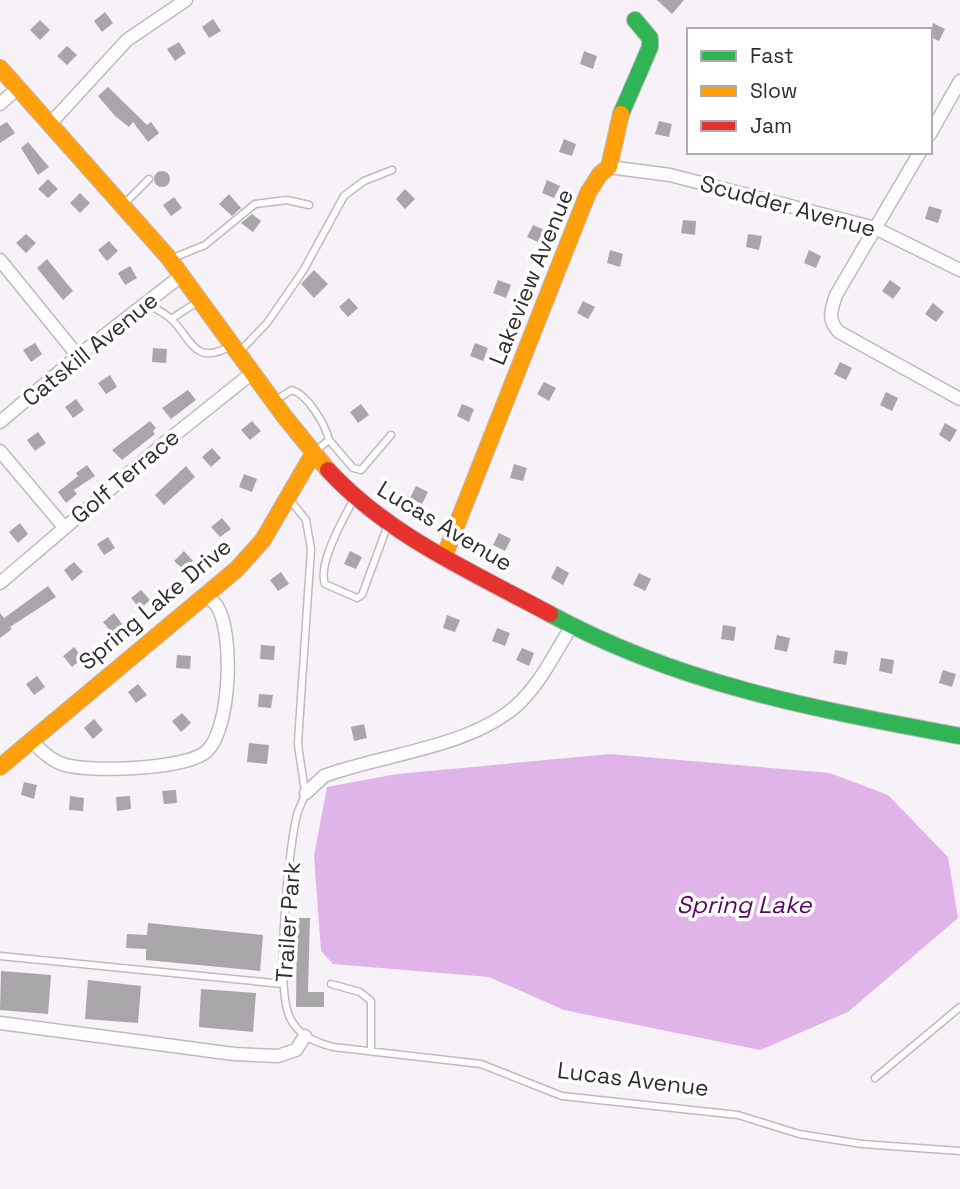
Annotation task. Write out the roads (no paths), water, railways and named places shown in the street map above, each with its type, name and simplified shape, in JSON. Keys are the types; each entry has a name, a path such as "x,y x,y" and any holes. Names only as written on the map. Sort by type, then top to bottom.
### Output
{"street":[{"path":"50,124 127,40 186,0"},
{"name":"Lakeview Avenue","path":"444,557 578,216 600,174 609,167 610,152 620,122 650,47 650,38 635,20"},
{"name":"Lucas Avenue","path":"0,68 126,209 200,299 313,454 355,497 388,523 444,557 572,626 659,666 710,683 810,707 960,736"},
{"path":"932,130 960,81"},
{"path":"0,104 18,88"},
{"path":"919,154 837,293 830,316 832,326 839,332 960,399"},
{"name":"Scudder Avenue","path":"609,167 670,174 875,228 960,270"},
{"path":"0,260 78,356"},
{"name":"Catskill Avenue","path":"0,422 78,356 181,276"},
{"name":"Golf Terrace","path":"0,583 252,373"},
{"path":"0,451 64,527"},
{"name":"Spring Lake Drive","path":"0,767 237,569 263,540 313,454"},
{"path":"30,740 52,759 81,769 152,766 189,760 207,751 222,722 226,646 217,607 206,594"},
{"path":"306,793 324,776 475,730 500,718 518,705 534,685 572,626"},
{"path":"0,1023 278,1056 296,1050 305,1036"}],"lane":[{"path":"146,303 171,319 198,350 217,354 236,349 267,323 317,249 326,224 344,196 363,181 392,170"},
{"path":"126,209 149,180"},
{"path":"168,260 205,245 255,204 287,200 309,205"},
{"path":"171,319 200,299"},
{"path":"273,401 292,390 300,393 327,431 329,440 354,468 360,470 391,435"},
{"path":"313,454 329,440"},
{"name":"Trailer Park","path":"287,497 306,520 311,549 298,742 300,771 306,793 296,817 283,984 288,1012 305,1036"},
{"path":"355,497 328,555 322,577 325,584 357,598 362,596 388,523"},
{"path":"0,956 283,984"},
{"path":"331,984 360,992 371,1001 371,1051"},
{"path":"875,1078 960,1007"},
{"name":"Lucas Avenue","path":"305,1036 333,1047 481,1064 562,1096 738,1115 799,1134 862,1144 960,1151"}],"water":[{"name":"Spring Lake","path":"610,754 830,773 888,795 948,857 958,918 848,1012 760,1050 564,1010 489,977 333,964 321,951 314,856 327,787 397,774"}]}
